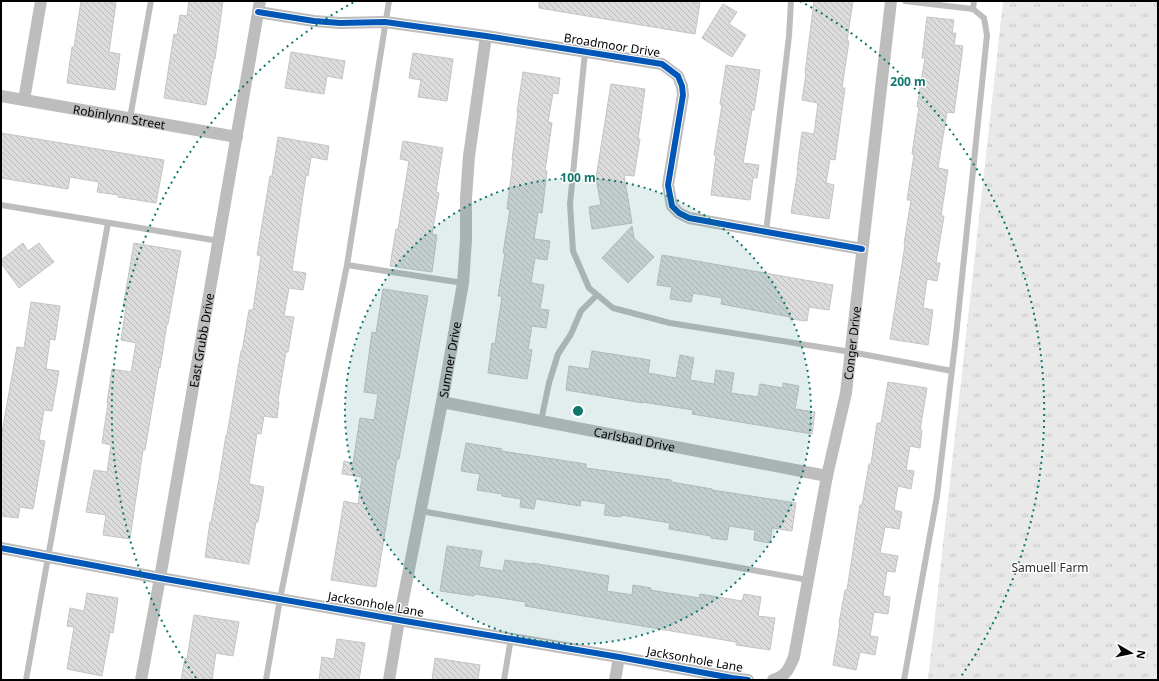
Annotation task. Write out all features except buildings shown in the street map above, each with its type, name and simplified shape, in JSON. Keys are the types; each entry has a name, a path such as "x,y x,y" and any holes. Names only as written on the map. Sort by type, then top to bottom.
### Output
{"street":[{"path":"24,100 42,1"},
{"name":"Conger Drive","path":"777,679 789,669 794,656 827,476 846,394 891,1"},
{"name":"Broadmoor Drive","path":"259,7 314,21 340,23 385,22 486,36 662,64 678,76 682,86 683,96 668,185 672,206 678,213 689,218 862,250"},
{"name":"East Grubb Drive","path":"142,680 259,7"},
{"name":"Sumner Drive","path":"389,680 463,284 469,156 486,36"},
{"name":"Robinlynn Street","path":"1,96 236,137"},
{"name":"Carlsbad Drive","path":"442,402 827,476"},
{"name":"Jacksonhole Lane","path":"1,548 160,578 748,680"},
{"path":"615,680 619,657"}],"lane":[{"path":"130,118 151,1"},
{"path":"266,680 280,599 346,265 389,1"},
{"path":"766,232 789,36 791,1"},
{"path":"904,680 937,496 952,370 987,35 984,18 973,9 905,1"},
{"path":"973,9 974,1"},
{"path":"585,52 570,204 573,251 589,288 597,295 614,308 670,323 952,370"},
{"path":"1,205 218,241"},
{"path":"26,680 108,223"},
{"path":"346,265 463,284"},
{"path":"541,421 549,383 558,354 571,334 581,311 597,295"},
{"path":"421,511 808,580"},
{"path":"504,680 511,638"}],"green space":[{"name":"Samuell Farm","path":"1003,1 1158,1 1158,680 928,680"}],"cycle path":[{"path":"258,12 314,21 340,23 385,22 486,36 662,64 678,76 682,86 683,95 668,185 672,206 679,213 689,218 862,249"},
{"path":"1,548 160,578 748,680"}]}
